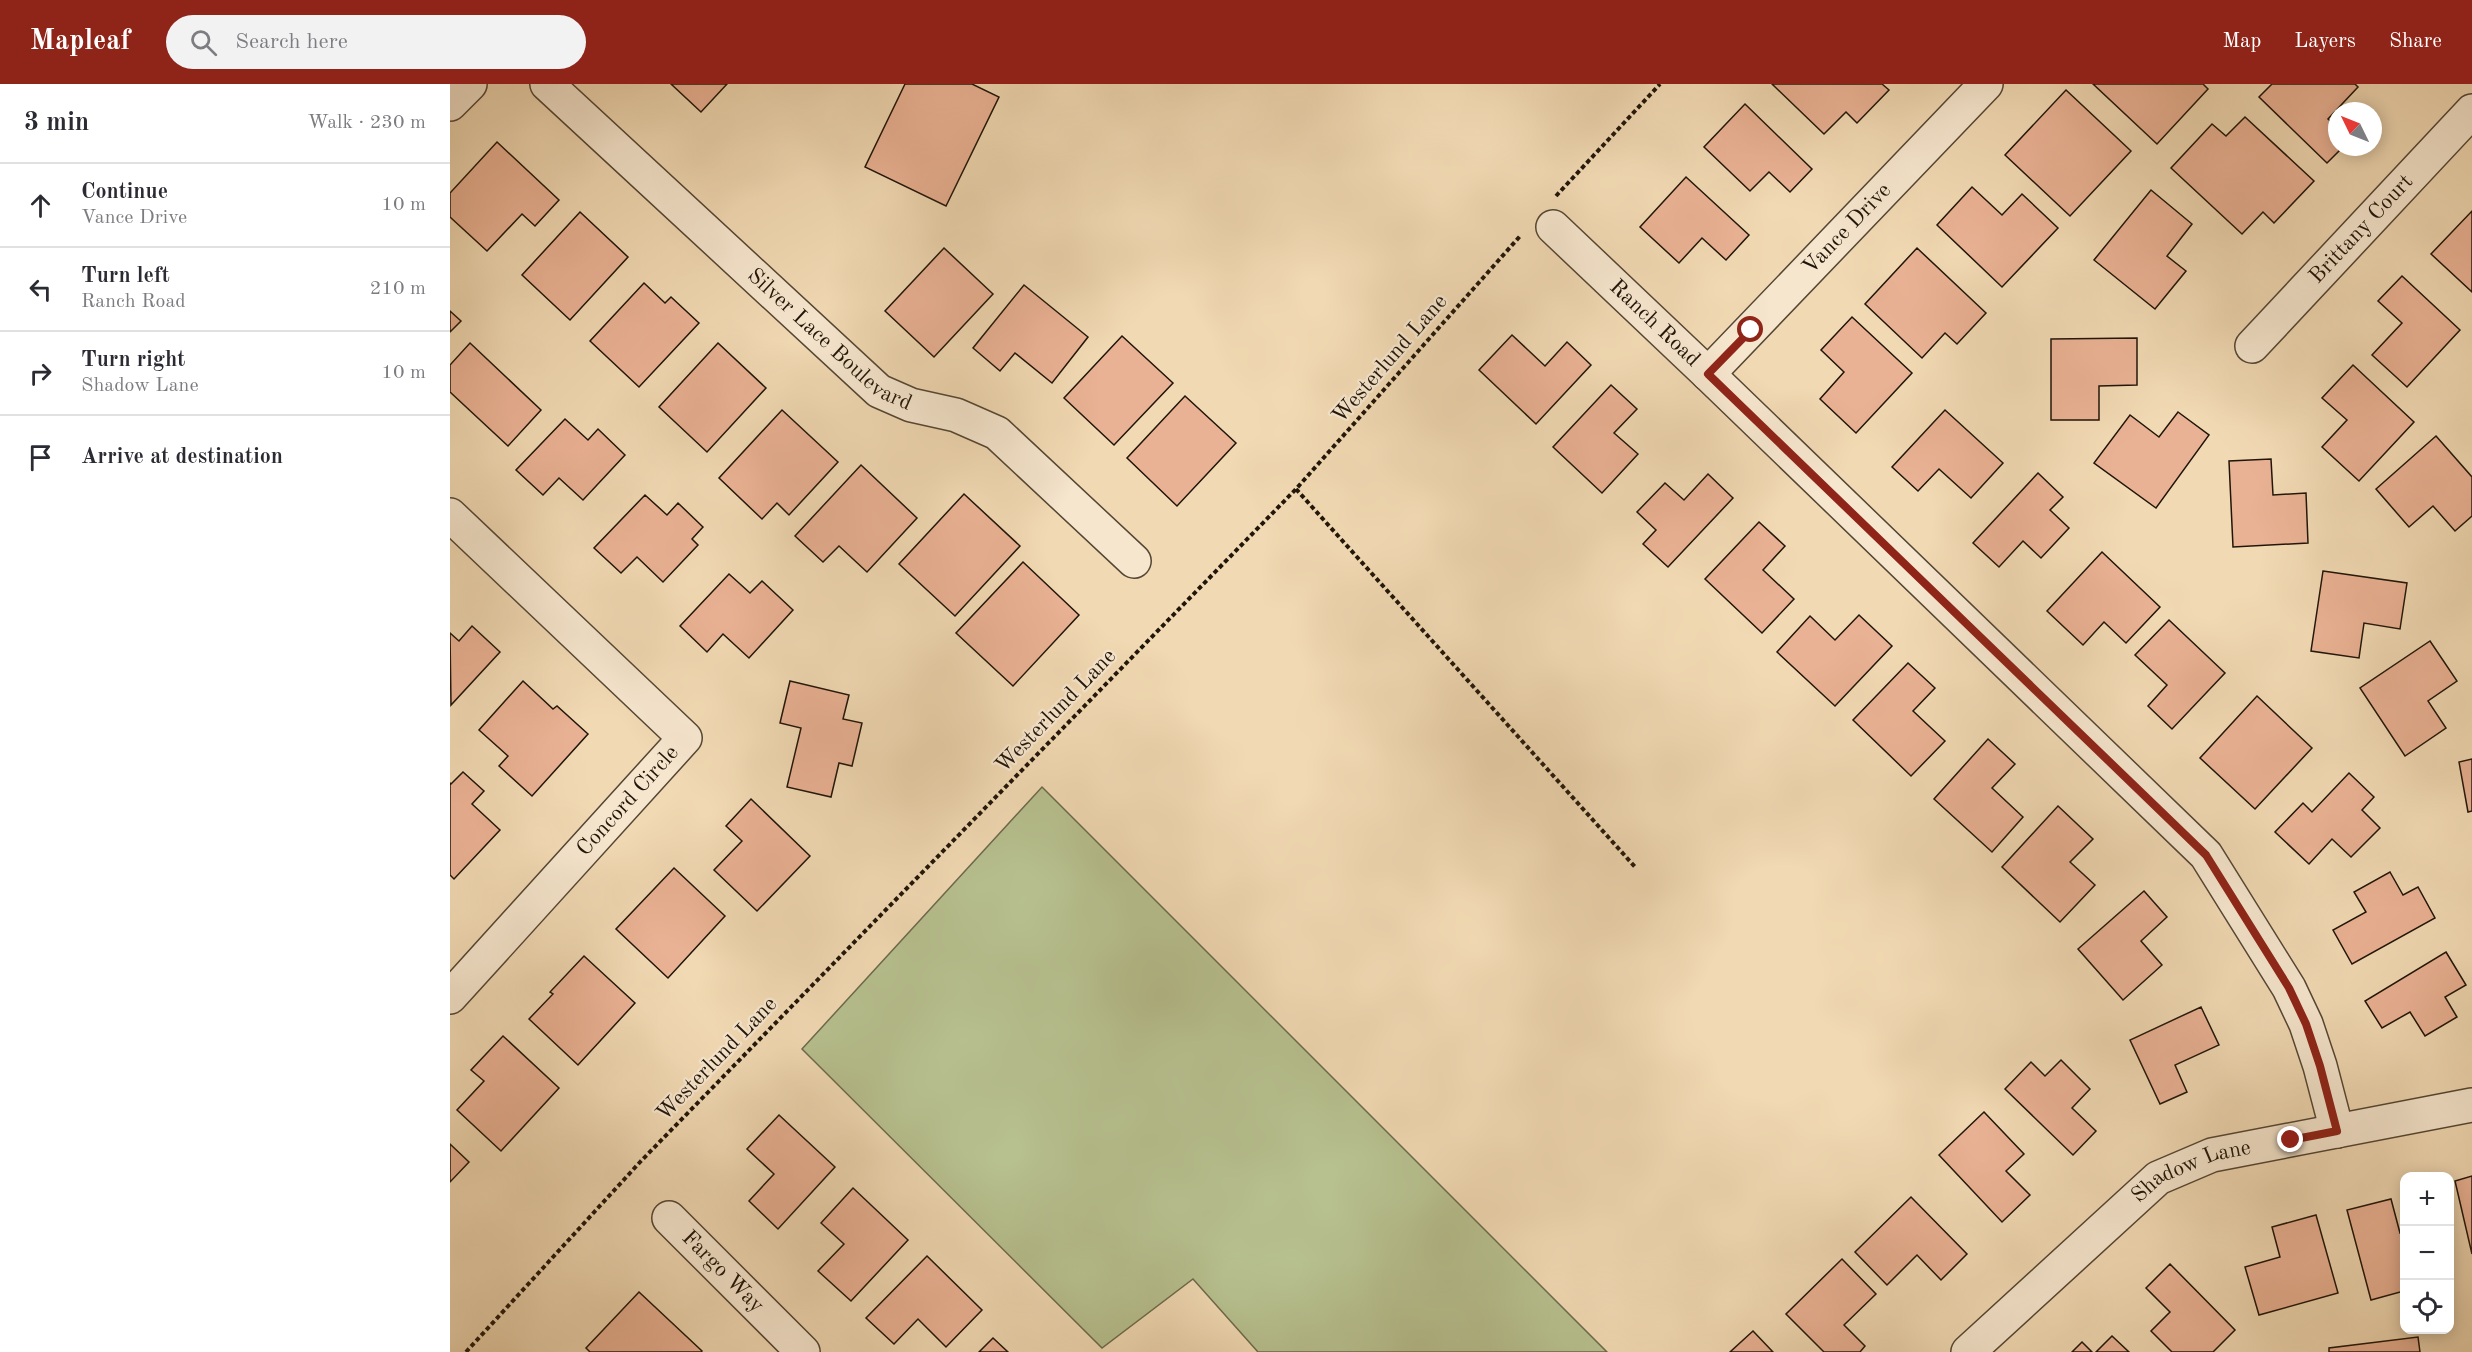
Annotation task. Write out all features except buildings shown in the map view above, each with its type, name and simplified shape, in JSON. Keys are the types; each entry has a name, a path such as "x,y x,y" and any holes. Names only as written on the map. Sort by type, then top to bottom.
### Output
{"street":[{"path":"450,104 470,84"},
{"name":"Silver Lace Boulevard","path":"547,84 879,391 912,405 956,415 997,433 1134,561"},
{"name":"Vance Drive","path":"1708,374 1986,84"},
{"name":"Brittany Court","path":"2252,346 2472,111"},
{"name":"Ranch Road","path":"1544,218 2206,855 2289,988 2306,1024 2337,1131"},
{"name":"Concord Circle","path":"450,515 685,738 454,985"},
{"name":"Shadow Lane","path":"1968,1352 2158,1178 2212,1155 2472,1105"},
{"name":"Fargo Way","path":"669,1218 802,1352"}],"path":[{"name":"Westerlund Lane","path":"466,1352 641,1161 1296,489 1544,218 1660,84"},
{"path":"1296,489 1636,868"}],"green space":[{"path":"1042,787 1607,1352 1258,1352 1193,1279 1102,1348 802,1049"}],"route":[{"path":"1751,330 1708,374 2206,855 2289,988 2306,1024 2320,1066 2337,1131 2291,1140"}]}
